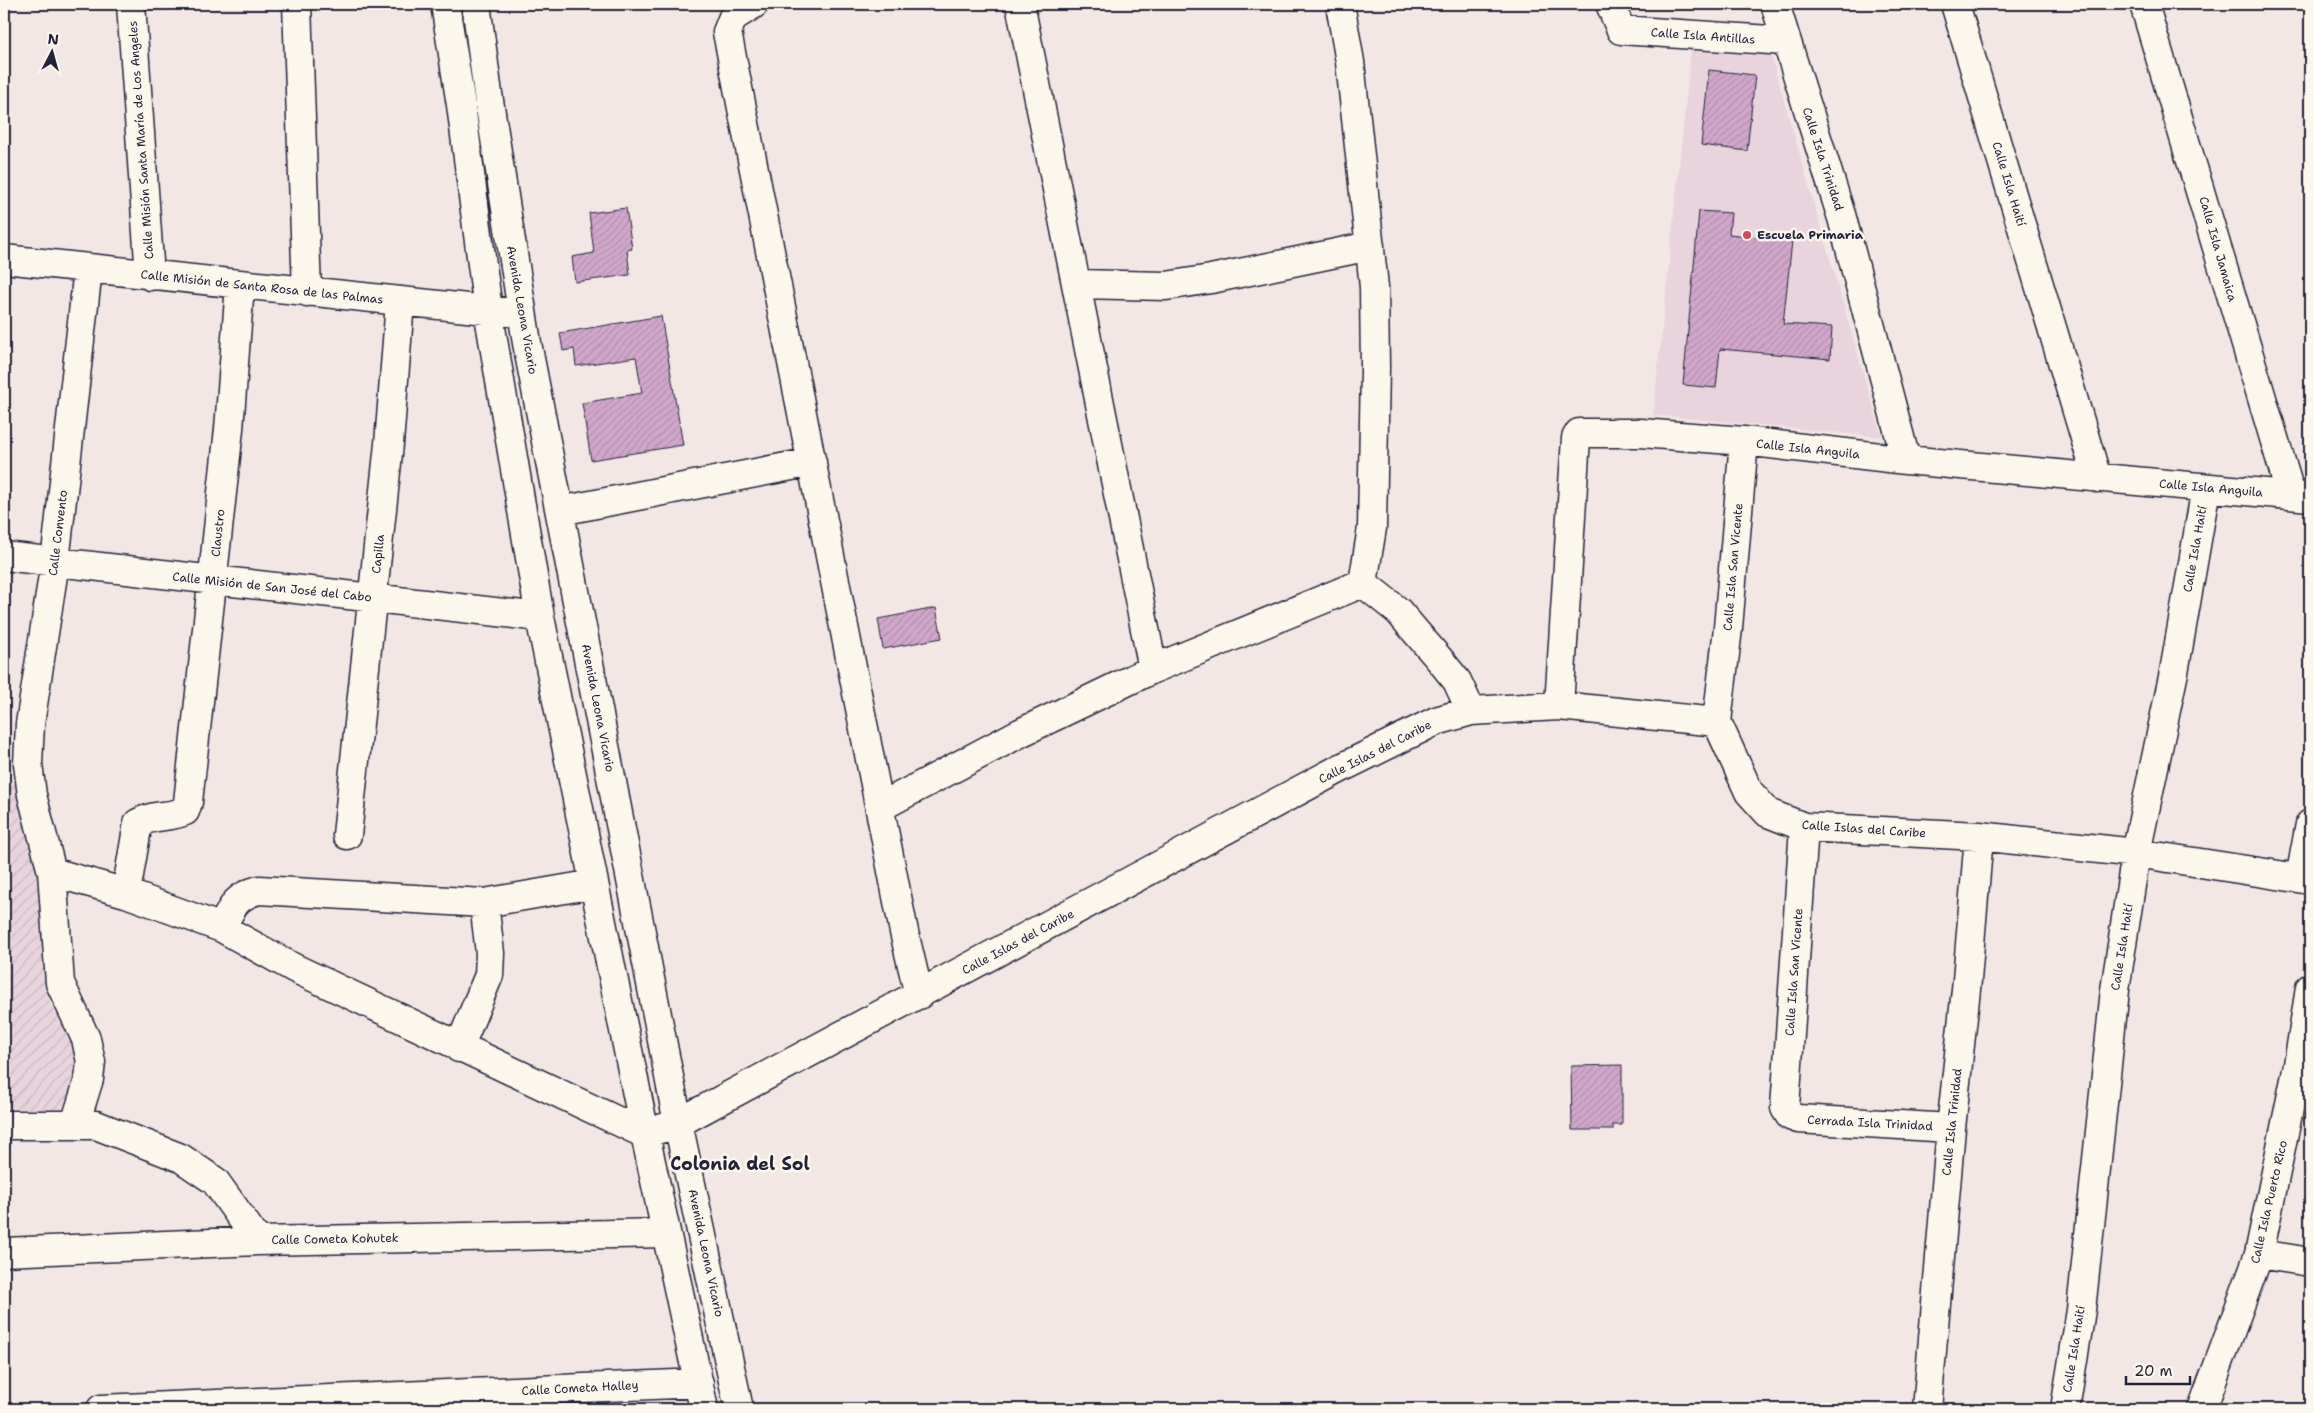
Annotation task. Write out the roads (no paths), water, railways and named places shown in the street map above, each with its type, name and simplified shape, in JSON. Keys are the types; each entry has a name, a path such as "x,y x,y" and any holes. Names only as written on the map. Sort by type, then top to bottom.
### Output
{"street":[{"name":"Calle Misión Santa María de Los Angeles","path":"132,4 150,276"},
{"path":"297,4 307,292"},
{"path":"445,4 461,105 488,310 540,617 644,1134 704,1409"},
{"name":"Avenida Leona Vicario","path":"476,4 522,313 678,1123 739,1409"},
{"path":"754,4 733,17 727,32 904,932 919,995"},
{"path":"1020,4 1153,669"},
{"path":"1340,4 1350,62 1370,246 1375,368 1372,528 1364,583"},
{"name":"Calle Isla Antillas","path":"1610,4 1621,30 1785,41"},
{"name":"Calle Isla Trinidad","path":"1775,4 1785,41 1842,218 1906,460"},
{"name":"Calle Isla Haití","path":"1955,4 2097,478"},
{"name":"Calle Isla Jamaica","path":"2144,4 2300,496"},
{"path":"1077,284 1166,286 1211,279 1370,246"},
{"name":"Calle Misión de Santa Rosa de las Palmas","path":"4,259 150,276 522,313"},
{"name":"Calle Convento","path":"75,1124 89,1079 91,1062 86,1039 60,983 52,872 32,795 28,764 30,724 55,562 88,269"},
{"name":"Claustro","path":"126,893 138,823 147,818 177,814 185,811 188,802 229,429 240,285"},
{"name":"Capilla","path":"347,835 389,444 400,302"},
{"name":"Calle Isla Anguila","path":"1559,706 1576,448 1579,433 1641,433 1744,441 1906,460 2300,496"},
{"name":"Calle Isla San Vicente","path":"1717,722 1728,628 1744,441"},
{"path":"560,511 812,462"},
{"name":"Calle Isla Haití","path":"2065,1409 2081,1310 2115,990 2136,853 2174,672 2206,488"},
{"name":"Calle Misión de San José del Cabo","path":"4,556 540,617"},
{"path":"880,807 1020,733 1153,669 1364,583"},
{"path":"1364,583 1398,611 1440,660 1458,682 1471,711"},
{"name":"Calle Islas del Caribe","path":"644,1134 678,1123 1341,768 1436,721 1471,711 1559,706 1717,722 1749,792 1768,813 1804,827 1979,836 2136,853 2305,879"},
{"path":"2305,879 2310,824"},
{"name":"Calle Isla San Vicente","path":"1790,1116 1785,1108 1804,827"},
{"name":"Calle Isla Trinidad","path":"1926,1409 1979,836"},
{"path":"52,872 126,893 222,928 294,968 459,1048 644,1134"},
{"path":"222,928 234,904 244,894 259,890 484,903 594,884"},
{"path":"459,1048 489,976 490,953 484,903"},
{"name":"Calle Isla Puerto Rico","path":"2202,1409 2259,1254 2304,1066 2310,988"},
{"name":"Cerrada Isla Trinidad","path":"1790,1116 1798,1119 1951,1128"},
{"path":"4,1125 96,1125 181,1158 215,1181 258,1241"},
{"name":"Calle Cometa Kohutek","path":"4,1252 258,1241 666,1233"},
{"path":"2259,1254 2310,1262"},
{"name":"Calle Cometa Halley","path":"101,1409 699,1383"}],"place":[{"name":"Escuela Primaria","path":"1747,235"}],"district":[{"name":"Colonia del Sol","path":"740,1164"}]}
